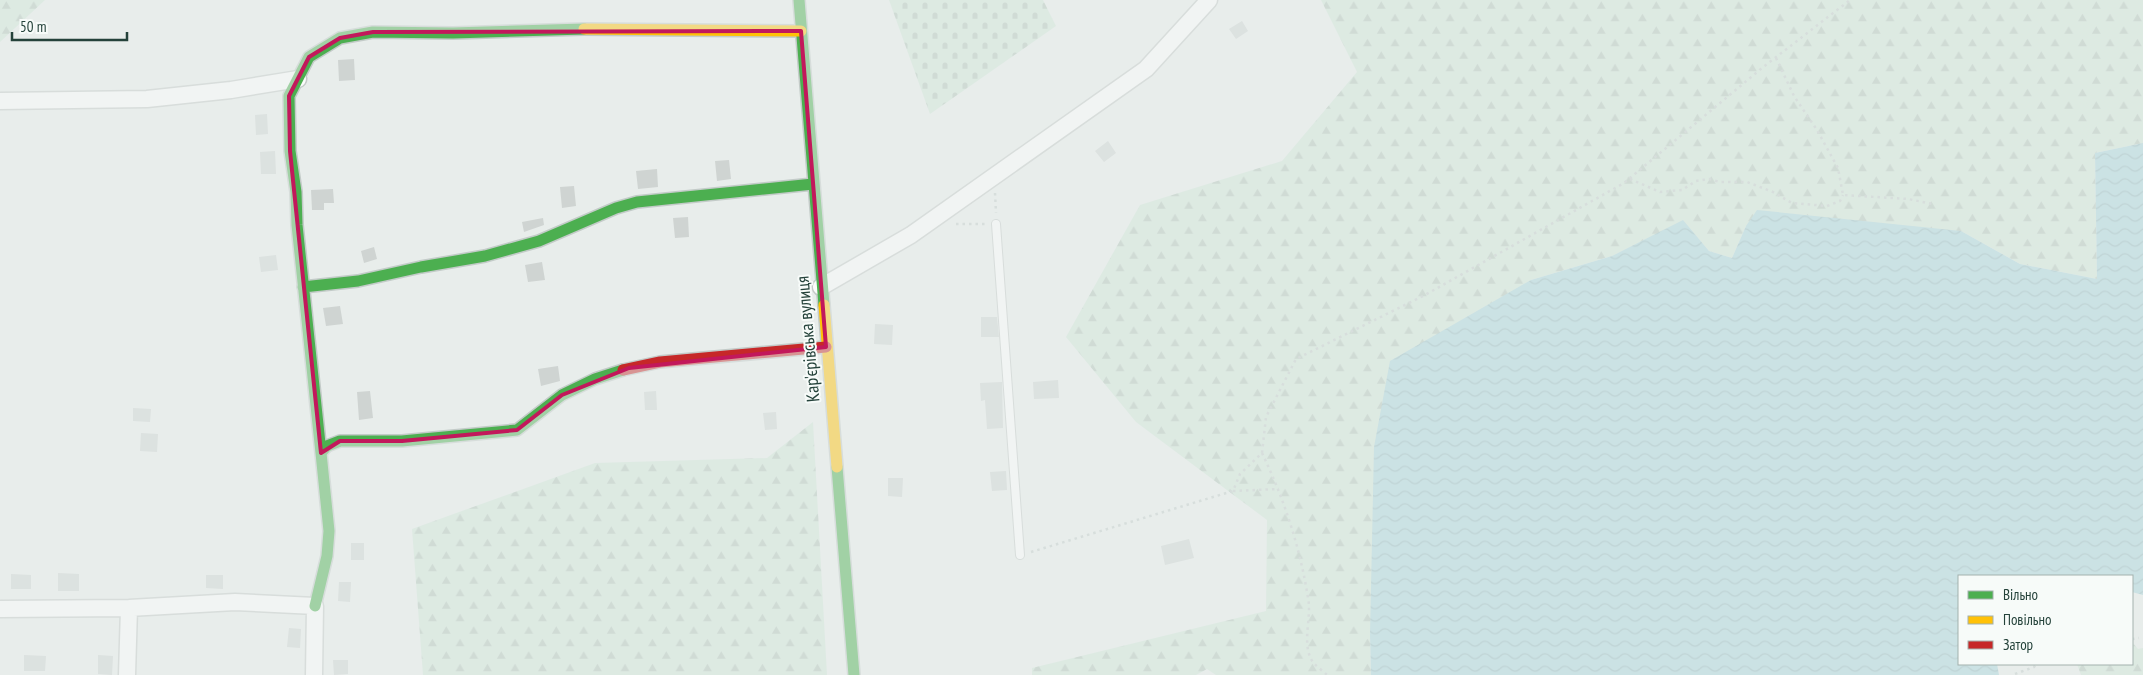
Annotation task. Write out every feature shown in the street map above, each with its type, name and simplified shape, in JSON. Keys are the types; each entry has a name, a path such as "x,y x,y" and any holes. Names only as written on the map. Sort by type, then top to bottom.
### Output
{"street":[{"name":"Кар'єрівська вулиця","path":"799,0 854,675"},
{"path":"821,287 927,224 1146,69 1209,0"},
{"path":"314,675 315,606 327,556 329,531 303,287 296,192 290,151 289,96 309,58 340,38 373,32 453,33 586,29 801,31"},
{"path":"0,101 147,99 231,90 298,79"},
{"path":"303,287 358,281 421,267 485,256 539,241 600,215 637,202 813,184"},
{"path":"321,453 327,446 340,441 402,441 517,430 562,395 595,379 629,368 660,362 826,348"},
{"path":"0,609 129,608 235,602 315,606"},
{"path":"127,675 129,608"}],"lane":[{"path":"996,224 1020,556"}],"path":[{"path":"1327,675 1311,660 1307,641 1309,600 1287,509 1262,453 1266,417 1296,359 1424,295 1630,179 1776,58 1850,0"},
{"path":"1630,179 1660,192 1682,190 1696,181 1709,179 1720,182 1747,182 1773,192 1792,203 1827,206 1840,201 1843,195 1838,168 1817,130 1794,96 1776,58"},
{"path":"927,224 996,224 995,175"},
{"path":"1843,195 1908,198 1933,204"},
{"path":"1233,491 1240,474 1262,453"},
{"path":"1020,556 1233,491 1279,489"},
{"path":"2133,639 2139,638"},
{"path":"2015,674 2035,665"}],"highlighted area":[{"path":"801,31 826,347 629,368 562,395 517,430 402,441 340,441 321,453 290,151 289,96 309,57 340,38 373,32"}],"green space":[{"path":"0,0 45,0 0,42"},
{"path":"889,0 1043,0 1056,26 930,114"},
{"path":"1321,0 2143,0 2143,143 2095,153 2097,279 2020,264 1961,231 1746,226 1732,258 1709,251 1683,221 1612,256 1531,280 1370,635 1371,675 1216,675 1207,669 1196,675 1032,675 1032,668 1266,611 1267,520 1136,422 1066,337 1140,205 1282,161 1357,72"},
{"path":"813,422 827,675 423,675 412,529 595,463 767,458"},
{"path":"2133,643 2138,649 2143,648 2143,675 2081,675 2077,665 2133,665"}],"water":[{"path":"2143,143 2143,595 2133,592 2133,575 1958,575 1958,665 1997,665 1999,675 1371,675 1370,635 1374,447 1390,361 1531,280 1612,256 1683,220 1709,251 1732,258 1746,226 1757,210 1961,231 2020,264 2097,279 2095,153"}],"building":[{"path":"1242,21 1248,31 1236,39 1229,29"},
{"path":"354,59 355,80 339,81 338,60"},
{"path":"267,114 268,134 256,135 255,115"},
{"path":"1108,141 1116,153 1104,162 1095,151"},
{"path":"275,151 276,174 261,174 260,152"},
{"path":"729,160 731,179 717,181 715,161"},
{"path":"657,169 658,187 638,189 636,171"},
{"path":"574,186 576,206 562,208 560,187"},
{"path":"333,189 334,203 324,203 324,210 312,210 311,190"},
{"path":"688,217 689,237 675,238 673,218"},
{"path":"543,218 544,225 524,232 522,222"},
{"path":"374,247 377,259 364,263 361,251"},
{"path":"276,255 278,270 261,272 259,257"},
{"path":"542,262 545,280 528,282 525,265"},
{"path":"340,306 343,324 326,326 323,308"},
{"path":"981,317 997,317 999,337 981,337"},
{"path":"875,324 893,325 892,345 874,344"},
{"path":"558,366 560,381 541,386 538,369"},
{"path":"1058,380 1059,398 1034,399 1033,382"},
{"path":"1002,382 1003,428 987,429 985,400 981,401 980,383"},
{"path":"370,391 373,418 359,420 357,392"},
{"path":"656,391 657,410 645,410 644,392"},
{"path":"133,408 151,409 150,422 133,421"},
{"path":"776,412 777,429 765,430 763,413"},
{"path":"141,433 158,434 157,452 140,451"},
{"path":"1006,471 1007,490 992,491 990,472"},
{"path":"888,478 903,478 902,497 888,496"},
{"path":"1189,539 1194,558 1165,565 1161,546"},
{"path":"351,543 364,543 364,560 351,560"},
{"path":"58,573 79,574 79,591 58,591"},
{"path":"11,574 31,575 31,589 11,589"},
{"path":"206,575 223,575 223,589 206,588"},
{"path":"339,582 351,582 350,602 338,601"},
{"path":"289,628 301,629 300,648 287,647"},
{"path":"24,655 46,656 45,671 24,671"},
{"path":"98,655 113,656 112,675 98,674"},
{"path":"333,660 348,660 348,674 334,675"}],"traffic: fast":[{"path":"799,0 824,305"},
{"path":"321,453 297,225 296,192 290,151 289,96 309,57 340,38 373,32 453,33 584,29"},
{"path":"303,287 358,281 421,267 485,256 539,241 616,208 637,202 813,184"},
{"path":"315,606 327,556 329,531 321,453 327,446 340,441 402,441 517,430 562,395 595,379 623,370"},
{"path":"837,467 854,675"}],"traffic: slow":[{"path":"584,29 801,31"},
{"path":"824,305 837,467"}],"traffic: jam":[{"path":"623,370 660,362 826,347"}]}
